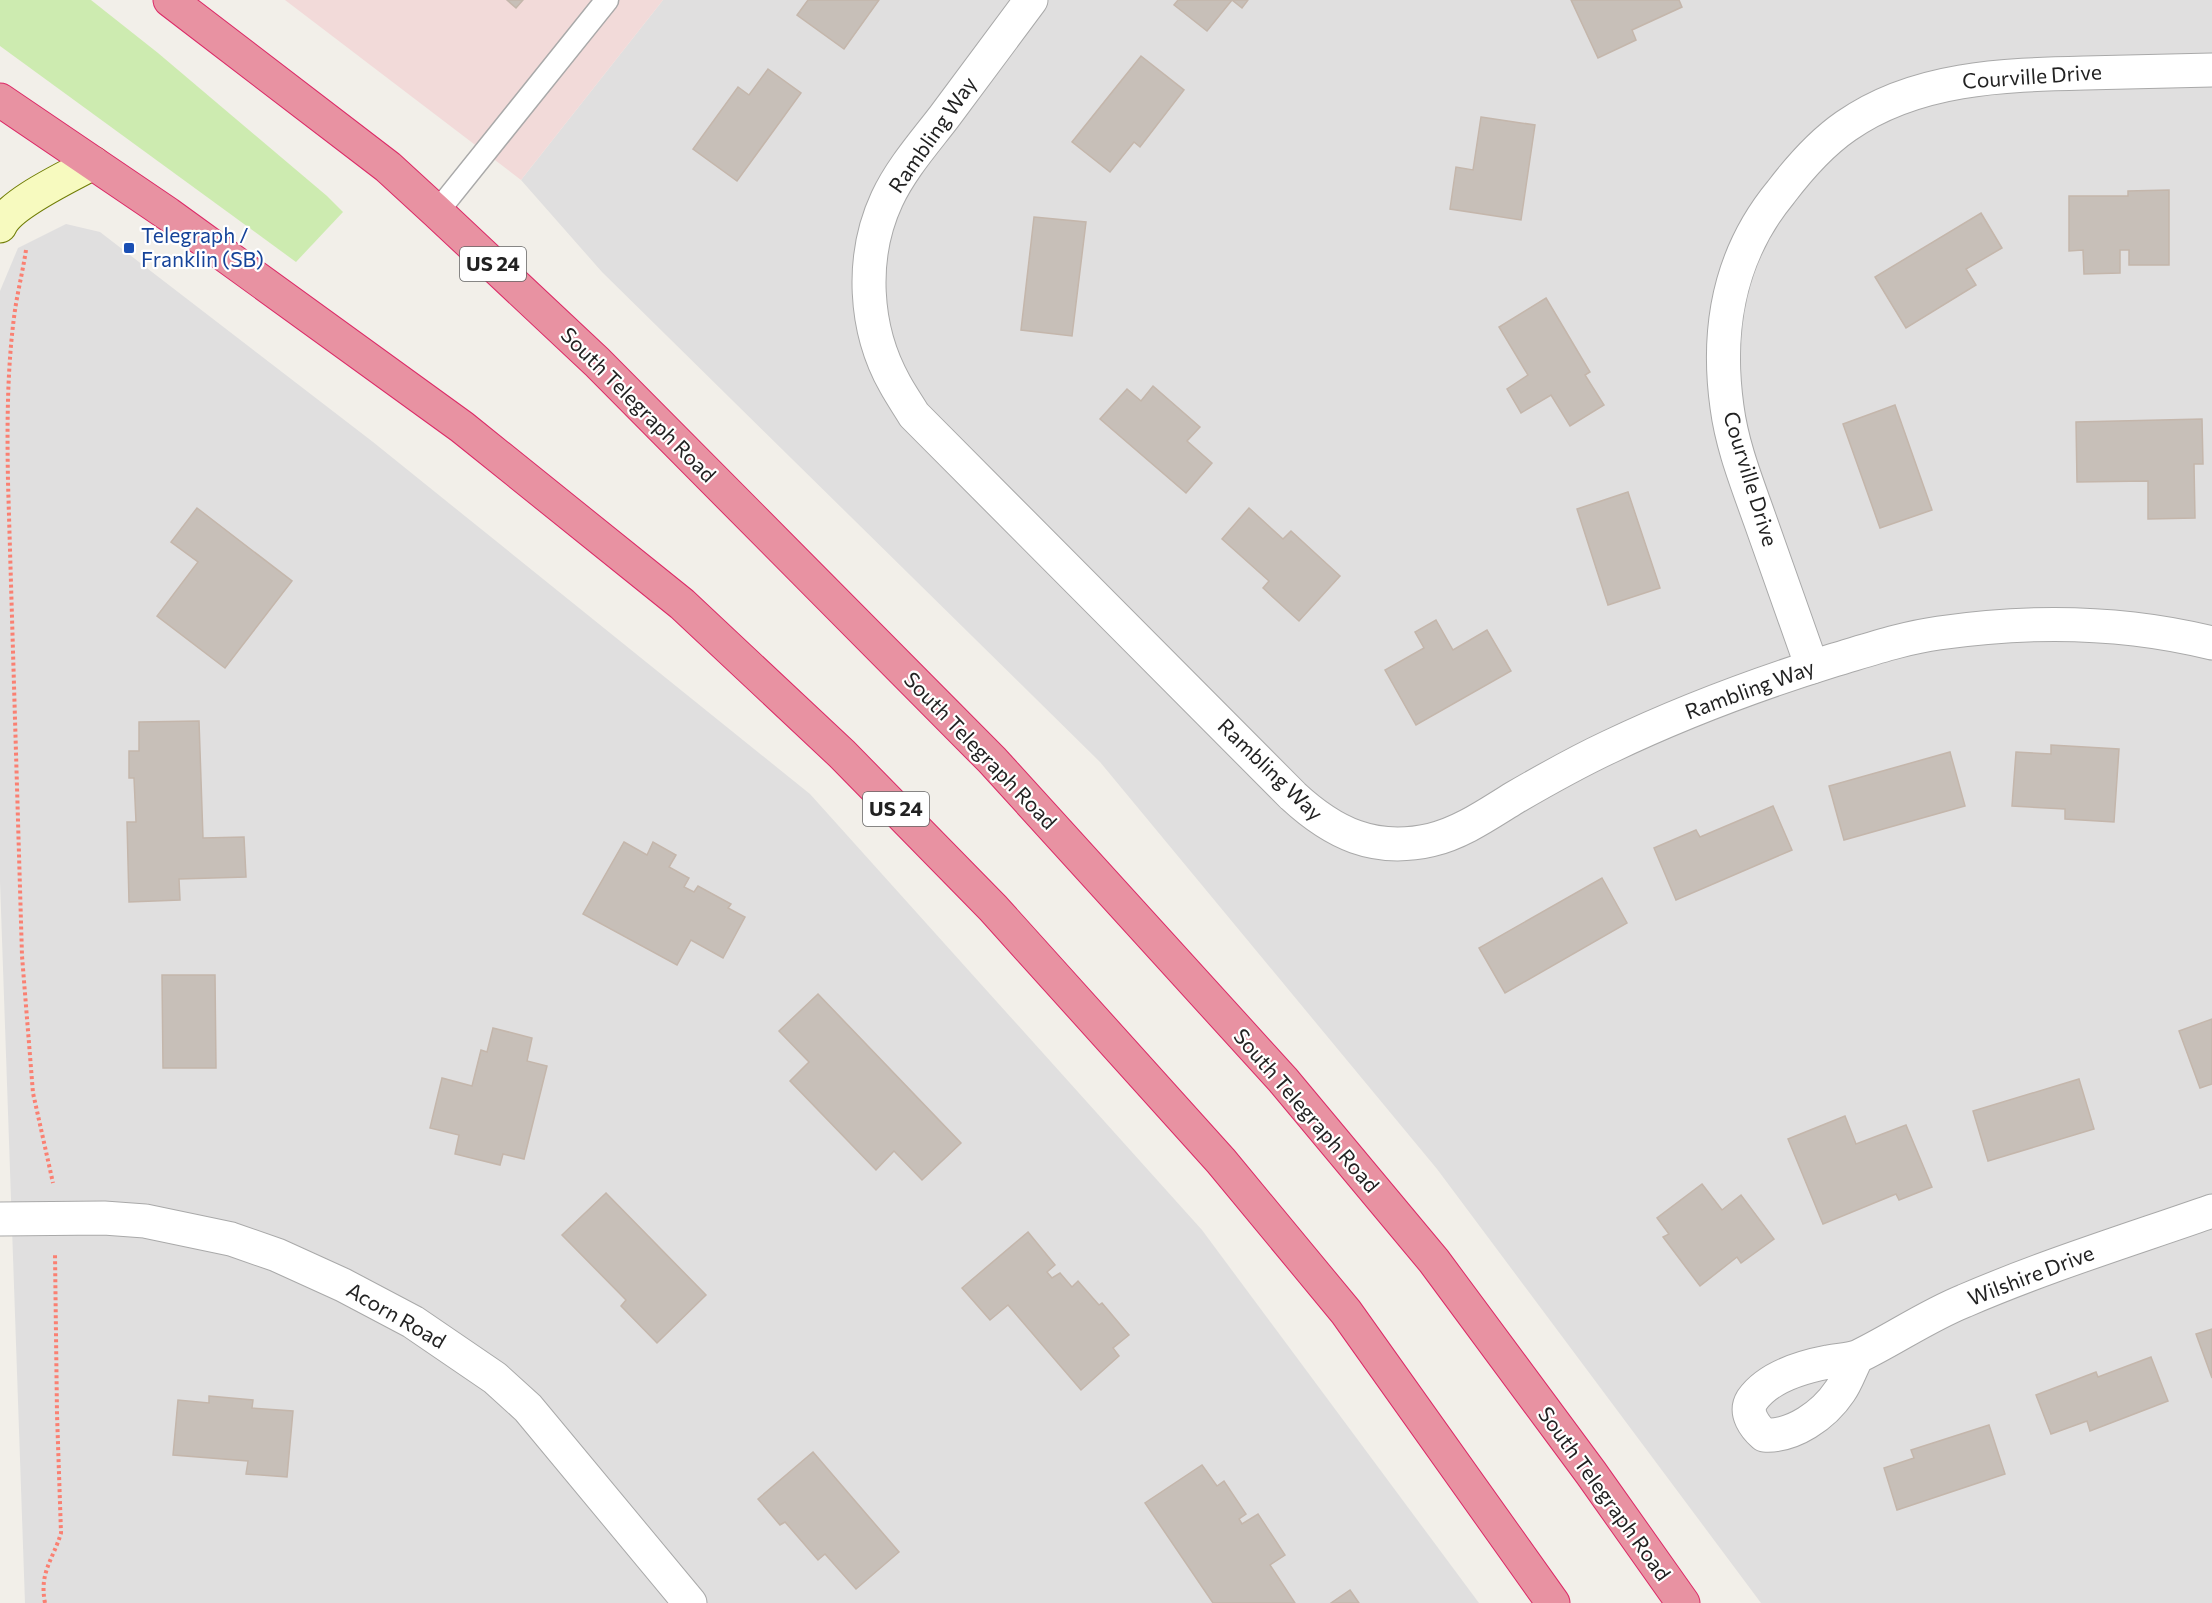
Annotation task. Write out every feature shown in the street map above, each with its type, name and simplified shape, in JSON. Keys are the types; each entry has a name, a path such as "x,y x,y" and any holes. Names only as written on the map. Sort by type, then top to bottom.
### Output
{"highway":[{"name":"South Telegraph Road","path":"170,0 388,167 437,212 597,362 992,760 1283,1080 1434,1262 1591,1473 1683,1603"},
{"name":"US 24","path":"0,100 168,214 462,427 682,604 842,754 993,908 1221,1161 1346,1312 1553,1603"}],"street":[{"name":"Rambling Way","path":"1031,0 905,169 887,199 871,254 869,286 871,316 879,349 894,383 915,415 1315,816 1332,827 1369,841 1388,843 1431,840 1454,833 1547,778 1680,715 1812,667 1936,633 1995,627 2063,624 2155,632 2212,643"},
{"name":"Courville Drive","path":"1812,667 1747,483 1735,446 1727,408 1723,362 1725,321 1735,274 1749,236 1769,206 1819,147 1847,125 1884,105 1923,90 1990,77 2212,70"},
{"path":"0,226 4,218 27,200 93,164"},
{"name":"Wilshire Drive","path":"1857,1357 1905,1329 1961,1302 2025,1276 2212,1211"},
{"name":"Acorn Road","path":"0,1219 104,1218 145,1221 231,1239 277,1255 343,1285 414,1322 495,1378 528,1408 690,1603"}],"lane":[{"path":"437,212 607,0"}],"path":[{"path":"26,246 11,350 7,411 8,482 25,1003 33,1093 52,1175 53,1192"},
{"path":"45,1603 44,1572 61,1533 55,1248"}],"shaded area":[{"path":"285,0 663,0 521,180"},
{"path":"663,0 2212,0 2212,1603 1761,1603 1437,1169 1100,762 602,272 521,180"},
{"path":"66,224 100,232 373,442 810,794 1202,1230 1479,1603 25,1603 0,881 0,291 18,248"}],"green space":[{"path":"0,0 91,0 158,53 343,212 296,262 0,46"}],"building":[{"path":"507,0 523,0 516,8"},
{"path":"808,0 879,0 844,49 797,15"},
{"path":"1178,0 1232,0 1207,31 1174,5"},
{"path":"1232,0 1248,0 1242,8"},
{"path":"1571,0 1679,0 1682,7 1632,30 1636,40 1598,58"},
{"path":"1141,56 1184,90 1140,147 1134,142 1110,172 1072,142"},
{"path":"768,69 801,93 737,181 693,149 738,87 749,95"},
{"path":"1481,117 1535,125 1521,220 1450,209 1456,167 1473,170"},
{"path":"2169,190 2169,265 2129,265 2129,250 2120,250 2120,273 2084,274 2083,250 2069,251 2069,196 2128,196 2128,191"},
{"path":"1981,213 2002,248 1966,269 1976,285 1906,328 1875,277"},
{"path":"1034,217 1086,222 1072,336 1021,330"},
{"path":"1546,298 1590,372 1585,375 1604,405 1570,426 1551,395 1521,413 1507,389 1528,375 1499,327"},
{"path":"1153,386 1200,427 1187,441 1212,463 1186,493 1100,419 1127,389 1141,401"},
{"path":"1895,405 1932,510 1880,528 1843,424"},
{"path":"2202,419 2203,464 2194,464 2195,518 2148,519 2148,481 2077,482 2076,422"},
{"path":"1628,492 1660,588 1608,605 1577,509"},
{"path":"197,508 292,581 225,668 157,616 198,562 171,542"},
{"path":"1249,508 1283,539 1291,531 1340,576 1299,621 1263,588 1269,581 1222,539"},
{"path":"1436,620 1453,650 1487,630 1511,671 1416,725 1385,670 1424,648 1415,632"},
{"path":"199,721 203,838 244,837 246,877 179,879 180,900 129,902 127,822 136,822 134,778 129,778 129,751 139,751 139,722"},
{"path":"2051,745 2119,749 2114,822 2065,819 2065,809 2012,806 2016,752 2051,754"},
{"path":"1950,752 1965,806 1844,840 1829,786"},
{"path":"1773,806 1792,850 1676,900 1654,848 1696,830 1700,837"},
{"path":"624,842 647,855 653,842 676,855 669,867 689,878 684,887 694,892 698,886 731,904 728,908 745,917 723,958 691,940 677,965 583,914"},
{"path":"1602,878 1627,923 1505,993 1479,948"},
{"path":"162,975 215,975 216,1068 163,1068"},
{"path":"818,994 961,1143 922,1180 894,1151 876,1170 790,1081 809,1062 779,1031"},
{"path":"2212,1019 2212,1084 2200,1088 2179,1031"},
{"path":"493,1028 532,1038 527,1061 547,1066 524,1159 503,1154 500,1165 455,1154 459,1135 430,1128 442,1078 472,1086 481,1050 487,1052"},
{"path":"2079,1079 2094,1129 1988,1161 1973,1111"},
{"path":"1845,1116 1856,1144 1906,1125 1932,1187 1899,1200 1896,1194 1823,1224 1788,1139"},
{"path":"1702,1184 1722,1210 1741,1195 1774,1239 1741,1263 1737,1257 1700,1286 1663,1237 1669,1234 1657,1218"},
{"path":"606,1193 706,1295 657,1343 621,1306 626,1300 562,1235"},
{"path":"1028,1232 1055,1265 1047,1272 1052,1278 1060,1273 1072,1287 1078,1281 1099,1305 1102,1303 1129,1335 1113,1348 1119,1356 1081,1390 1008,1305 990,1320 962,1288"},
{"path":"2212,1329 2212,1378 2196,1334"},
{"path":"2151,1357 2168,1401 2090,1431 2087,1421 2051,1434 2036,1395 2096,1372 2098,1377"},
{"path":"209,1396 253,1400 252,1408 293,1411 287,1477 246,1474 248,1461 173,1455 178,1400 209,1403"},
{"path":"1989,1425 2005,1474 1897,1510 1884,1468 1914,1458 1911,1450"},
{"path":"813,1452 899,1552 856,1589 825,1554 818,1560 785,1522 780,1525 758,1499"},
{"path":"1202,1465 1217,1486 1224,1481 1246,1514 1239,1519 1242,1524 1258,1514 1285,1555 1270,1565 1295,1603 1213,1603 1145,1503"},
{"path":"1350,1590 1359,1603 1331,1603"}],"place":[{"name":"Telegraph / Franklin (SB)","path":"129,248"}]}
